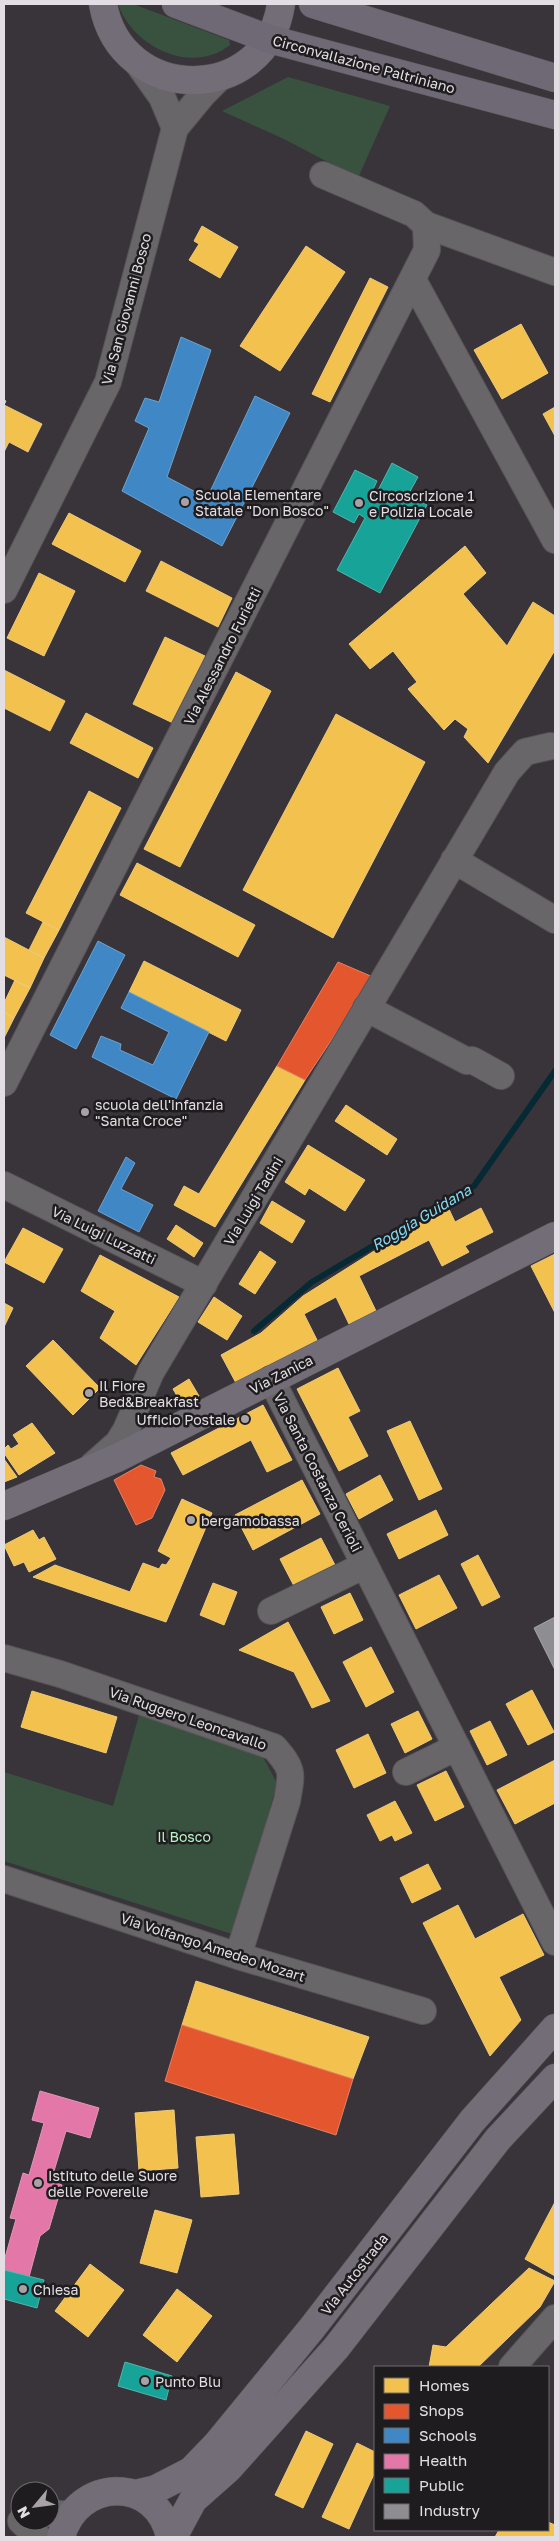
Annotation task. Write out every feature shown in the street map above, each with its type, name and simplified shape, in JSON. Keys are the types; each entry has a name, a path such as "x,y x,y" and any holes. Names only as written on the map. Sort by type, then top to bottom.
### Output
{"highway":[{"name":"Circonvallazione Paltriniano","path":"176,4 269,38 555,115"},
{"path":"313,4 555,78"}],"main road":[{"name":"Via San Giovanni Bosco","path":"103,4 114,35 137,62 156,74 177,80 194,81 220,77 246,63 269,38 281,4"},
{"name":"Via Zanica","path":"4,1506 117,1458 555,1236"},
{"name":"Via Autostrada","path":"60,2522 85,2500 94,2495 114,2491 135,2494 156,2489 191,2471 218,2444 312,2328 472,2121 555,2028"},
{"path":"171,2537 192,2500 228,2469 336,2348 498,2139 555,2078"},
{"path":"135,2494 155,2508 163,2518 171,2537"}],"street":[{"name":"Via San Giovanni Bosco","path":"137,62 162,97 175,128"},
{"name":"Via San Giovanni Bosco","path":"4,590 108,382 175,128 220,77"},
{"path":"323,175 414,214 426,225 555,272"},
{"name":"Via Alessandro Furietti","path":"4,1083 428,250 426,225"},
{"path":"413,280 555,540"},
{"name":"Via Luigi Tadini","path":"85,1471 118,1443 126,1430 140,1394 366,1008 507,772 525,752 554,745"},
{"path":"454,860 555,920"},
{"path":"366,1008 501,1076"},
{"name":"Via Luigi Luzzatti","path":"4,1185 204,1284"},
{"name":"Via Santa Costanza Cerioli","path":"271,1379 555,1942"},
{"path":"140,1394 144,1412 149,1419 166,1427 178,1426"},
{"name":"Via Santa Costanza Cerioli","path":"271,1611 365,1565"},
{"name":"Via Ruggero Leoncavallo","path":"4,1658 60,1674 274,1747 289,1764 291,1777 287,1801 238,1956"},
{"path":"406,1772 457,1747"},
{"name":"Via Volfango Amedeo Mozart","path":"4,1879 238,1956 422,2011"},
{"path":"513,2366 555,2318"}],"green space":[{"path":"118,4 133,4 229,40 230,45 215,54 198,58 181,57 165,52 149,44 136,32 125,19"},
{"path":"288,77 390,106 358,178 286,140 222,111"},
{"name":"Il Bosco","path":"140,1712 263,1757 277,1783 235,1935 4,1861 4,1772 113,1806"}],"building: Homes":[{"path":"202,226 238,247 220,278 189,260 199,244 194,241"},
{"path":"306,246 345,272 280,371 240,346"},
{"path":"370,278 388,287 330,402 312,394"},
{"path":"521,324 548,373 502,399 474,350"},
{"path":"4,405 42,424 28,452 9,442 4,452"},
{"path":"555,407 555,436 543,414"},
{"path":"69,513 141,551 125,582 52,544"},
{"path":"465,546 486,573 463,594 507,646 533,602 555,616 555,650 488,763 464,737 468,729 455,719 444,730 408,689 417,682 393,651 370,669 349,644"},
{"path":"161,561 232,598 218,627 146,591"},
{"path":"39,573 75,591 44,656 7,638"},
{"path":"165,637 205,656 173,723 133,704"},
{"path":"4,670 65,701 50,731 4,708"},
{"path":"236,672 271,691 180,867 144,849"},
{"path":"86,713 153,748 138,778 70,743"},
{"path":"336,714 425,762 333,938 243,890"},
{"path":"89,791 121,808 59,930 26,913"},
{"path":"137,863 255,925 238,957 120,895"},
{"path":"43,922 59,930 44,958 29,950"},
{"path":"4,937 44,958 30,988 4,975"},
{"path":"144,961 241,1010 226,1041 129,992"},
{"path":"15,980 30,988 14,1018 4,1012 4,1003"},
{"path":"4,1012 14,1018 4,1038"},
{"path":"277,1066 305,1080 215,1227 174,1205 184,1186 199,1194"},
{"path":"346,1105 397,1139 387,1155 335,1121"},
{"path":"308,1145 365,1180 345,1211 309,1188 305,1195 285,1182"},
{"path":"272,1201 305,1221 292,1243 260,1223"},
{"path":"447,1205 455,1222 481,1208 493,1232 465,1246 469,1252 442,1266 429,1240 359,1276 376,1311 349,1324 336,1297 304,1314 318,1342 236,1383 221,1355 261,1333 303,1296"},
{"path":"176,1225 203,1243 194,1257 167,1239"},
{"path":"23,1228 63,1249 44,1283 4,1262"},
{"path":"260,1251 276,1262 255,1294 239,1284"},
{"path":"555,1254 555,1313 531,1266"},
{"path":"100,1255 179,1297 136,1365 100,1338 115,1311 81,1291"},
{"path":"214,1297 242,1316 227,1340 198,1322"},
{"path":"4,1303 13,1308 4,1327"},
{"path":"53,1340 100,1388 73,1415 26,1366"},
{"path":"338,1368 360,1411 348,1417 368,1456 339,1471 297,1389"},
{"path":"189,1379 199,1396 183,1406 173,1389"},
{"path":"263,1405 292,1460 267,1472 251,1440 183,1475 171,1453"},
{"path":"410,1421 442,1489 419,1500 387,1431"},
{"path":"32,1423 55,1453 19,1475 4,1453 4,1449 8,1445 11,1449 19,1444 13,1435"},
{"path":"4,1459 17,1477 4,1482"},
{"path":"380,1475 393,1500 359,1519 346,1494"},
{"path":"302,1480 320,1514 253,1550 235,1515"},
{"path":"182,1499 212,1513 166,1622 33,1577 55,1565 130,1592 143,1563 159,1569 162,1564 166,1565 171,1558 158,1551"},
{"path":"436,1510 448,1535 399,1559 387,1534"},
{"path":"33,1530 39,1540 44,1537 56,1559 29,1572 24,1562 14,1566 4,1545"},
{"path":"321,1538 335,1565 294,1586 280,1559"},
{"path":"478,1555 500,1597 482,1606 461,1564"},
{"path":"439,1575 457,1608 416,1629 399,1595"},
{"path":"213,1583 237,1592 224,1625 200,1615"},
{"path":"350,1593 363,1620 334,1634 321,1607"},
{"path":"288,1622 330,1701 312,1708 294,1672 239,1650"},
{"path":"371,1647 394,1692 366,1707 343,1662"},
{"path":"532,1690 554,1732 528,1745 506,1704"},
{"path":"32,1691 117,1717 106,1753 21,1727"},
{"path":"418,1711 432,1739 405,1753 391,1724"},
{"path":"490,1721 507,1755 487,1765 470,1731"},
{"path":"368,1734 386,1773 354,1788 336,1750"},
{"path":"555,1760 555,1803 515,1824 497,1790"},
{"path":"446,1771 464,1807 435,1821 417,1785"},
{"path":"395,1801 412,1833 395,1841 392,1835 380,1841 367,1815"},
{"path":"428,1864 441,1889 412,1903 400,1878"},
{"path":"458,1905 475,1939 523,1914 544,1955 499,1977 521,2020 490,2056 423,1923"},
{"path":"196,1981 369,2037 353,2079 182,2025"},
{"path":"174,2110 178,2168 139,2171 135,2113"},
{"path":"234,2134 239,2194 201,2197 196,2137"},
{"path":"555,2202 555,2276 525,2259"},
{"path":"155,2210 192,2220 177,2273 140,2263"},
{"path":"90,2264 124,2290 88,2337 55,2311"},
{"path":"529,2268 555,2281 540,2307 479,2366 429,2366 433,2345 446,2347"},
{"path":"177,2289 212,2316 177,2362 143,2335"},
{"path":"306,2431 333,2444 303,2508 275,2495"},
{"path":"357,2443 374,2452 374,2474 349,2529 322,2517"},
{"path":"549,2522 555,2525 555,2537 495,2537 498,2531 549,2531"}],"building: Shops":[{"path":"338,962 373,977 305,1080 277,1066"},
{"path":"141,1465 156,1471 154,1477 161,1479 165,1490 152,1518 136,1525 114,1480"},
{"path":"182,2025 353,2079 336,2135 165,2081"}],"building: Schools":[{"path":"181,337 211,350 167,477 207,498 255,396 290,413 222,546 122,491 149,428 135,421 145,398 159,402"},
{"path":"98,941 125,955 76,1049 50,1035"},
{"path":"129,992 209,1032 176,1099 92,1057 101,1036 121,1044 120,1050 153,1065 169,1032 121,1008"},
{"path":"126,1157 135,1163 121,1189 153,1205 139,1232 98,1211"}],"building: Health":[{"name":"Istituto delle Suore delle Poverelle","path":"40,2091 99,2108 90,2138 66,2131 51,2181 62,2185 49,2229 40,2236 29,2277 4,2270 4,2261 16,2219 10,2218 23,2173 29,2175 44,2123 32,2120"}],"building: Public":[{"path":"392,463 418,477 408,495 427,505 380,593 337,570 365,518 359,514 354,523 333,512 355,470 377,481 368,500 372,502"},
{"name":"Chiesa","path":"4,2270 44,2280 37,2308 4,2299"},
{"name":"Punto Blu","path":"125,2362 172,2376 166,2400 118,2386"}],"building: Industry":[{"path":"555,1617 555,1670 534,1628"}],"waterway":[{"name":"Roggia Guidana","path":"254,1331 312,1282 474,1186 555,1071"}],"place":[{"name":"Scuola Elementare Statale \"Don Bosco\"","path":"185,502"},
{"name":"Circoscrizione 1 e Polizia Locale","path":"359,503"},
{"name":"scuola dell'infanzia \"Santa Croce\"","path":"85,1112"},
{"name":"Il Fiore Bed&Breakfast","path":"89,1393"},
{"name":"Ufficio Postale","path":"245,1419"},
{"name":"bergamobassa","path":"191,1520"},
{"name":"Istituto delle Suore delle Poverelle","path":"38,2183"},
{"name":"Chiesa","path":"23,2289"},
{"name":"Punto Blu","path":"145,2381"}]}
